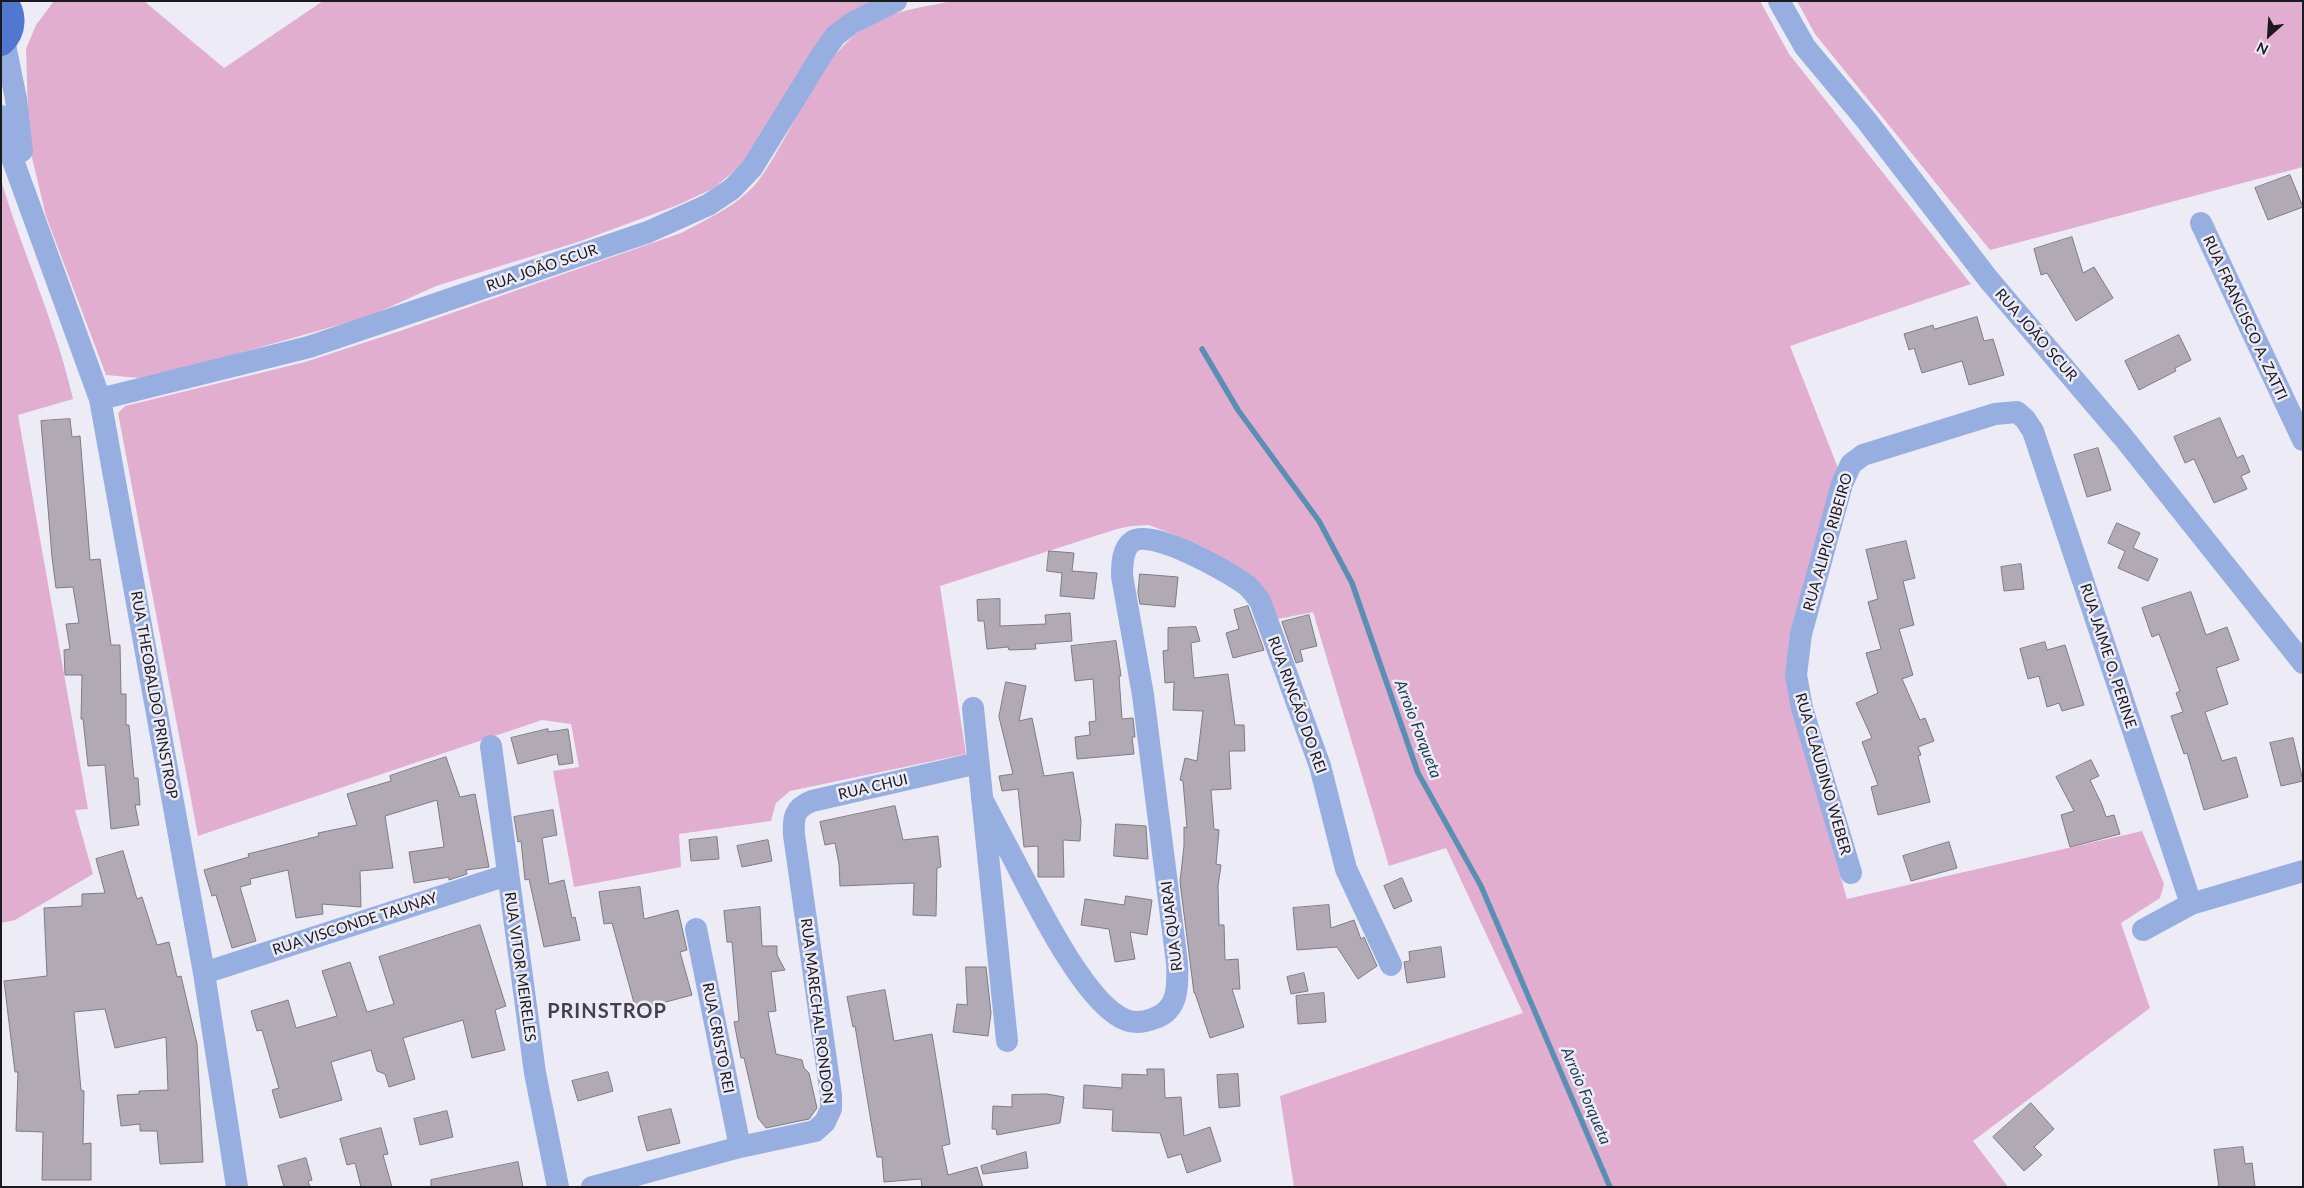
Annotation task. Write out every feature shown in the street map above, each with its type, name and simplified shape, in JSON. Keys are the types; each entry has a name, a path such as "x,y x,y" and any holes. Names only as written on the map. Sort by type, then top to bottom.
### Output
{"main road":[{"path":"5,38 10,2"}],"street":[{"name":"RUA JOÃO SCUR","path":"100,399 273,358 318,345 648,232 708,205 732,189 752,168 835,36 852,22 896,1"},
{"name":"RUA JOÃO SCUR","path":"1779,1 1805,47 1866,120 1989,280 2124,437 2303,663"},
{"name":"RUA THEOBALDO PRINSTROP","path":"5,38 16,99 32,214"},
{"name":"RUA THEOBALDO PRINSTROP","path":"1,116 7,144 100,399 204,973 237,1187"},
{"name":"RUA FRANCISCO A. ZATTI","path":"2201,223 2303,440"},
{"name":"RUA ALIPIO RIBEIRO","path":"1796,675 1801,634 1842,484 1851,464 1863,455 1994,414 2017,412"},
{"name":"RUA JAIME O. PERINE","path":"2017,412 2025,419 2033,431 2190,904"},
{"name":"RUA RINCÃO DO REI","path":"1122,560 1127,547 1134,540 1145,539 1166,543 1210,563 1246,585 1260,601 1320,766 1346,870 1392,965"},
{"name":"RUA QUARAI","path":"982,799 1054,936 1077,972 1110,1011 1126,1020 1142,1023 1161,1016 1173,1003 1178,986 1177,963 1143,695 1122,576 1122,560"},
{"name":"RUA CLAUDINO WEBER","path":"1796,675 1802,708 1851,872"},
{"path":"973,708 1007,1040"},
{"name":"RUA VITOR MEIRELES","path":"491,746 535,1073 558,1187"},
{"name":"RUA CHUI","path":"794,835 793,822 795,813 801,805 978,763"},
{"name":"RUA MARECHAL RONDON","path":"592,1187 740,1147 815,1131 825,1122 831,1109 831,1095 794,835"},
{"path":"2143,930 2190,904 2303,871"},
{"name":"RUA VISCONDE TAUNAY","path":"204,973 507,875"},
{"name":"RUA CRISTO REI","path":"696,929 740,1147"}],"shaded area":[{"path":"54,1 144,1 224,68 323,1 873,1 748,159 714,188 678,205 581,241 436,286 370,316 205,363 139,378 106,375 46,216 29,145 26,49 36,25"},
{"path":"951,1 1760,1 1789,54 1971,284 1790,346 1838,468 1794,716 1847,899 2142,831 2164,884 2160,898 2121,923 2150,1008 1973,1141 2008,1187 1294,1187 1280,1096 1523,1013 1446,848 1389,866 1313,612 1278,619 1243,572 1175,535 1149,525 1117,529 940,586 966,754 790,791 776,803 771,821 679,834 681,867 574,887 553,771 579,767 571,724 542,720 198,836 118,413 125,406 305,362 400,331 681,233 735,203 753,187 774,158 823,71 855,35 874,22 892,14"},
{"path":"1797,1 2303,1 2303,167 1990,250 1815,34"},
{"path":"1,180 49,316 73,399 18,415 88,809 75,810 93,874 15,920 1,923"}],"building":[{"path":"2290,175 2303,207 2268,220 2255,188"},
{"path":"2072,237 2083,273 2094,267 2113,298 2076,321 2047,273 2041,275 2034,249"},
{"path":"1977,317 1984,341 1993,339 2004,375 1969,385 1962,361 1922,373 1914,348 1909,350 1904,334 1933,325 1934,329"},
{"path":"2179,335 2191,360 2175,368 2176,371 2139,390 2125,361"},
{"path":"2220,418 2237,458 2243,455 2250,472 2241,476 2247,489 2214,503 2194,459 2185,463 2174,437"},
{"path":"70,419 72,437 80,436 90,560 100,559 111,645 120,645 121,694 126,694 126,725 129,725 134,778 138,778 140,805 135,805 139,825 111,829 105,765 88,766 83,719 81,719 82,675 65,675 64,650 70,649 66,624 79,623 73,587 56,588 52,557 41,421"},
{"path":"2098,448 2111,490 2087,497 2074,455"},
{"path":"2117,523 2140,533 2133,548 2158,559 2148,581 2118,568 2125,551 2108,543"},
{"path":"1906,541 1915,578 1903,581 1914,625 1899,629 1913,675 1902,679 1920,720 1925,718 1934,741 1918,747 1921,755 1918,756 1930,802 1878,815 1871,787 1878,785 1862,742 1872,738 1856,703 1878,693 1866,653 1881,649 1868,602 1878,599 1866,550"},
{"path":"1049,551 1074,553 1072,571 1097,573 1094,599 1060,596 1062,573 1047,571"},
{"path":"2021,564 2024,589 2004,591 2001,567"},
{"path":"1140,574 1178,577 1175,607 1140,604 1138,593"},
{"path":"2191,592 2206,635 2227,627 2239,660 2216,668 2228,704 2205,712 2222,761 2236,757 2248,797 2204,810 2187,753 2184,754 2171,716 2183,712 2176,693 2180,691 2159,634 2152,637 2142,608"},
{"path":"1000,599 1000,626 1046,624 1045,615 1070,613 1072,641 1035,644 1036,649 1009,650 1008,647 987,649 984,621 978,621 977,600"},
{"path":"1248,606 1264,650 1233,658 1226,633 1239,629 1234,610"},
{"path":"1309,615 1317,646 1300,650 1303,661 1296,663 1282,622"},
{"path":"1196,627 1200,641 1191,643 1194,678 1228,674 1235,725 1244,725 1245,751 1229,751 1231,789 1211,790 1214,829 1219,830 1216,864 1221,865 1218,886 1219,925 1224,925 1225,960 1238,959 1240,989 1232,989 1244,1027 1210,1038 1194,993 1180,882 1184,827 1187,828 1183,781 1180,780 1185,758 1197,761 1203,711 1173,710 1174,682 1165,683 1163,651 1168,650 1168,628"},
{"path":"1116,641 1121,676 1119,676 1122,719 1133,718 1135,737 1132,737 1134,754 1077,759 1075,737 1090,735 1089,722 1096,721 1093,679 1075,681 1071,646"},
{"path":"2045,642 2047,650 2065,645 2084,705 2062,711 2059,703 2047,707 2039,676 2028,679 2020,649"},
{"path":"1006,682 1026,686 1019,721 1032,718 1044,776 1073,772 1081,821 1080,841 1063,840 1064,877 1038,877 1038,846 1024,847 1018,789 1002,791 999,776 1013,774 999,717"},
{"path":"548,729 548,732 568,729 573,763 559,765 557,754 518,764 511,738"},
{"path":"2293,738 2303,781 2281,786 2270,743"},
{"path":"446,757 460,797 475,794 489,867 466,870 467,874 449,880 449,877 414,883 409,852 444,847 437,800 385,816 393,868 360,871 361,907 322,904 323,914 296,918 288,870 250,879 251,884 240,887 256,941 232,948 216,895 212,896 204,870 249,857 248,854 319,836 318,833 357,825 347,794 391,781 390,776"},
{"path":"2091,760 2099,776 2090,780 2106,817 2114,815 2120,834 2070,847 2061,815 2074,811 2056,777"},
{"path":"895,806 903,840 938,836 941,867 937,868 936,916 913,915 914,883 840,886 839,864 835,843 825,845 820,822"},
{"path":"553,810 557,835 542,838 549,884 564,880 572,918 575,917 580,940 544,947 529,879 525,880 521,841 518,842 514,817"},
{"path":"1116,824 1146,826 1148,859 1114,856"},
{"path":"717,837 719,859 691,861 689,840"},
{"path":"768,840 772,861 742,867 737,846"},
{"path":"1949,842 1957,868 1911,881 1903,856"},
{"path":"123,851 137,899 142,897 157,945 169,942 177,977 181,976 197,1044 203,1162 160,1164 157,1131 140,1131 140,1124 121,1126 117,1095 139,1094 139,1091 168,1090 166,1037 115,1048 105,1009 74,1012 81,1090 84,1091 83,1144 91,1143 91,1180 42,1180 43,1132 16,1131 18,1072 15,1072 4,981 47,976 44,908 82,906 82,894 105,893 96,859"},
{"path":"1402,878 1412,901 1394,909 1384,886"},
{"path":"640,887 644,919 678,910 687,950 680,952 692,995 636,1010 612,923 604,924 599,892"},
{"path":"1126,896 1152,900 1147,935 1130,932 1135,959 1115,962 1109,929 1081,925 1085,899 1124,905"},
{"path":"1329,905 1331,928 1354,920 1361,939 1364,937 1377,966 1358,979 1337,947 1297,950 1293,908"},
{"path":"760,907 762,946 777,946 777,955 785,970 771,972 776,1011 768,1012 776,1054 802,1060 804,1068 809,1073 817,1108 809,1119 766,1128 758,1118 744,1058 741,1058 734,1022 739,1021 732,942 727,942 724,911"},
{"path":"480,925 506,1006 495,1010 505,1050 472,1058 463,1020 403,1038 415,1079 389,1087 385,1074 377,1071 371,1050 331,1062 342,1100 280,1118 272,1090 279,1088 262,1030 257,1031 251,1011 288,1000 296,1028 337,1016 322,971 350,962 367,1012 394,1004 379,957"},
{"path":"1441,947 1445,977 1407,983 1404,962 1410,961 1409,952"},
{"path":"966,967 986,967 991,1013 988,1036 953,1032 957,1004 967,1005"},
{"path":"1304,973 1308,991 1291,994 1287,977"},
{"path":"885,990 894,1041 932,1034 950,1144 942,1146 948,1175 977,1167 983,1187 922,1187 921,1179 884,1182 882,1157 877,1157 855,1026 853,1027 847,997"},
{"path":"1324,993 1326,1022 1298,1024 1296,996"},
{"path":"1147,1069 1164,1069 1165,1098 1181,1097 1184,1136 1210,1127 1221,1161 1187,1173 1181,1154 1168,1158 1160,1133 1112,1131 1113,1110 1083,1108 1084,1085 1122,1088 1122,1074 1147,1075"},
{"path":"608,1072 613,1091 578,1101 572,1081"},
{"path":"1238,1074 1240,1106 1219,1108 1217,1075"},
{"path":"1047,1094 1064,1097 1060,1123 997,1135 996,1129 992,1129 993,1106 1012,1107 1012,1095"},
{"path":"2031,1103 2054,1129 2034,1147 2042,1155 2024,1171 1993,1137"},
{"path":"671,1109 680,1143 647,1151 638,1117"},
{"path":"447,1111 453,1137 420,1145 414,1119"},
{"path":"381,1128 388,1154 383,1155 392,1187 361,1187 355,1163 347,1165 340,1139"},
{"path":"2243,1147 2245,1164 2252,1163 2255,1187 2219,1187 2214,1150"},
{"path":"1026,1152 1028,1168 983,1174 981,1166"},
{"path":"306,1158 312,1180 308,1181 310,1187 284,1187 278,1166"},
{"path":"518,1162 523,1187 431,1187 431,1180"}],"waterway":[{"name":"Arroio Forqueta","path":"1202,349 1238,410 1319,521 1352,583 1418,773 1481,886 1610,1187"}],"district":[{"name":"PRINSTROP","path":"607,1012"}]}
